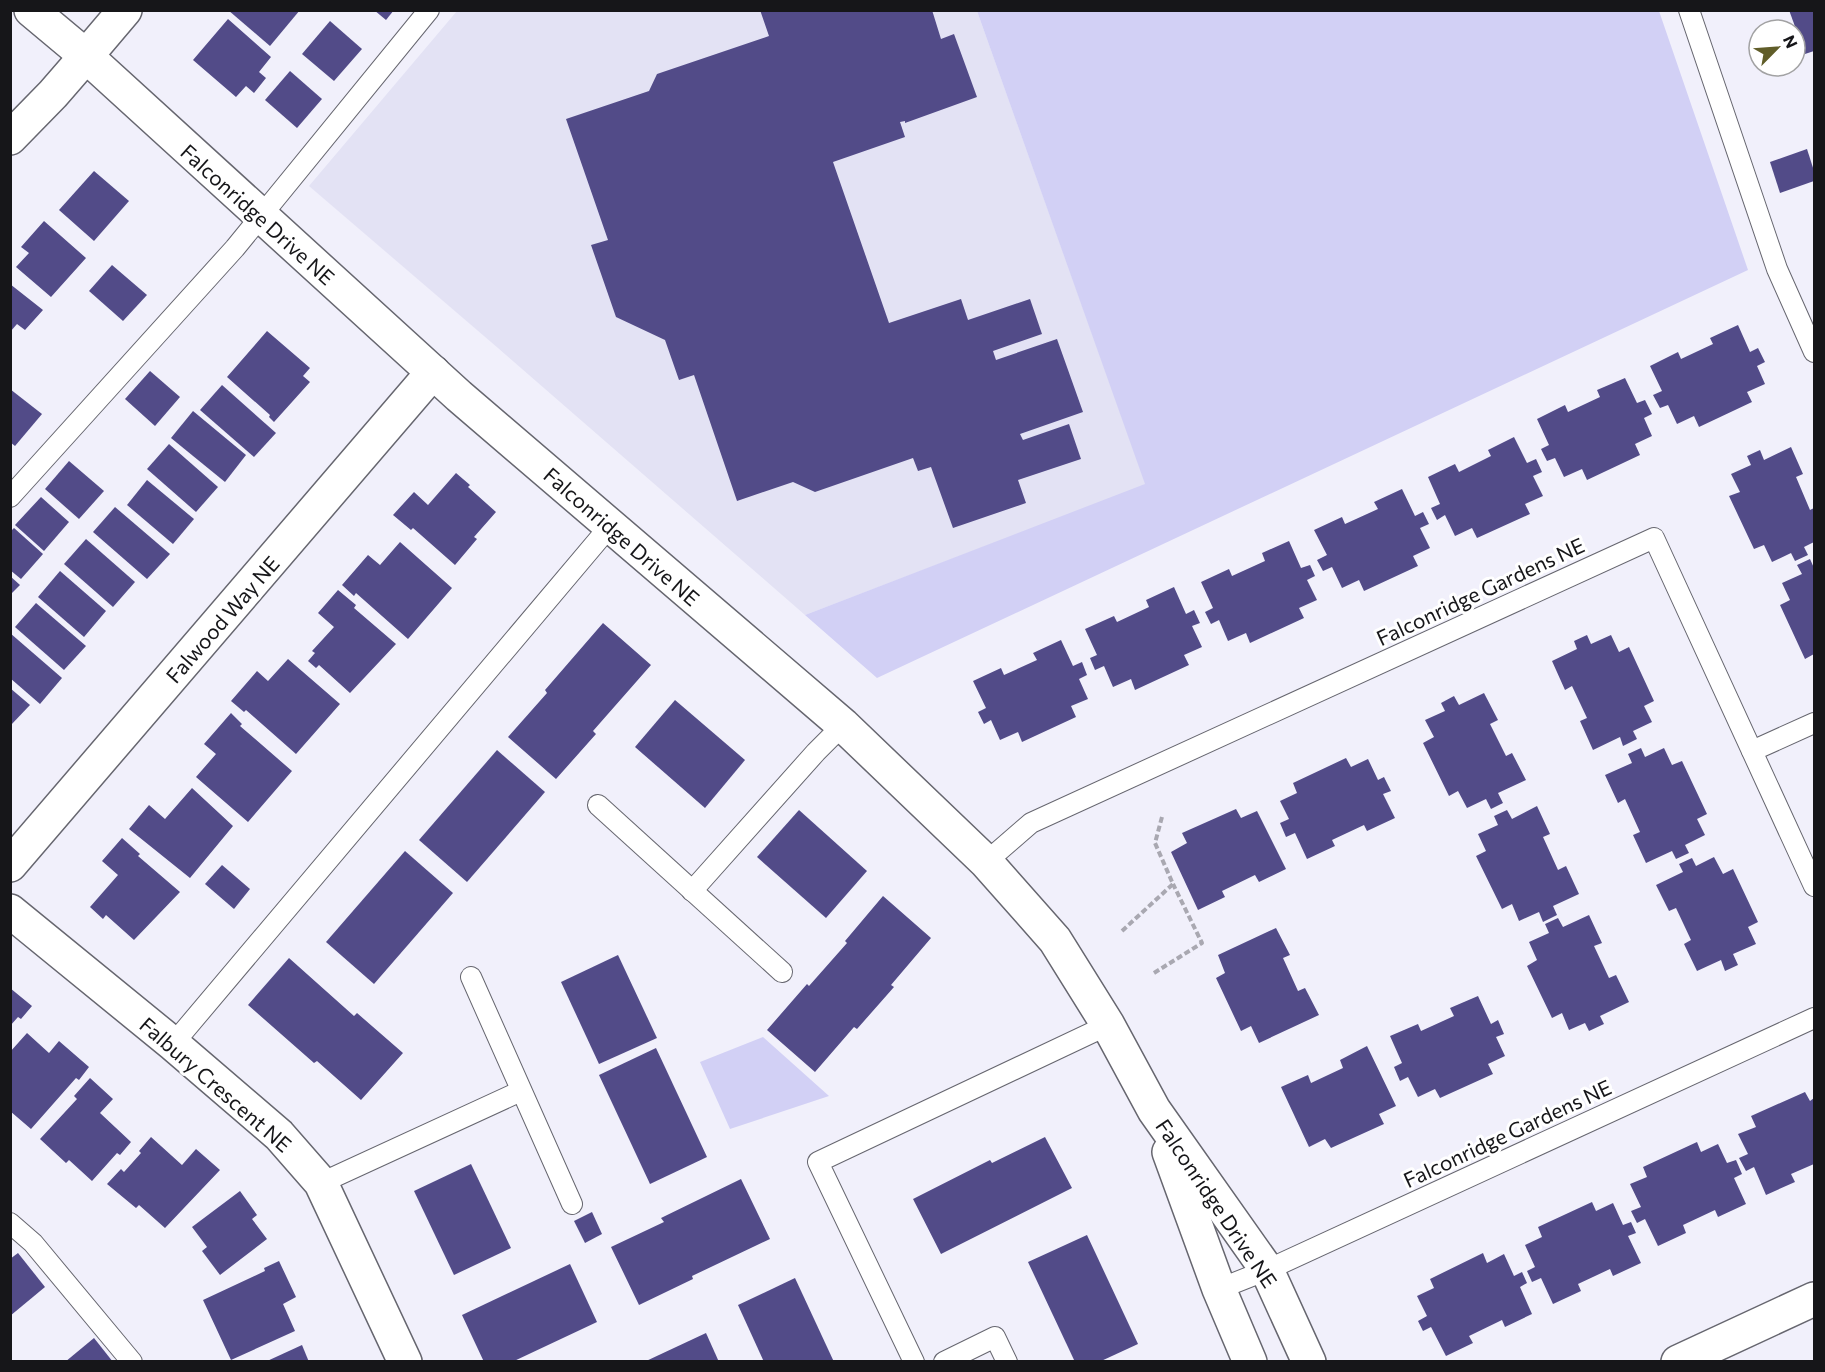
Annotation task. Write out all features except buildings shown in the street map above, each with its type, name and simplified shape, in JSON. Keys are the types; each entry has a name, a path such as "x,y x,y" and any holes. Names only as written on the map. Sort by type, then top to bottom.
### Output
{"street":[{"name":"Falconridge Drive NE","path":"31,10 86,56 433,372 843,725 986,862 1055,940 1108,1025 1154,1110 1267,1270 1310,1362"},
{"path":"10,138 53,94 125,10"},
{"name":"Falwood Way NE","path":"10,865 433,372"},
{"name":"Falbury Crescent NE","path":"10,911 173,1044 279,1135 321,1183 405,1362"},
{"name":"Falconridge Drive NE","path":"1154,1110 1219,1290 1250,1362"},
{"path":"1678,1362 1815,1299"}],"lane":[{"path":"10,497 261,217 429,10"},
{"path":"1689,10 1777,269 1815,352"},
{"path":"173,1044 610,526"},
{"name":"Falconridge Gardens NE","path":"986,862 1031,824 1654,538 1815,886"},
{"path":"1752,752 1815,723"},
{"path":"692,891 816,752 843,725"},
{"path":"598,805 782,972"},
{"path":"471,977 572,1204"},
{"name":"Falconridge Gardens NE","path":"1219,1290 1815,1018"},
{"path":"914,1362 818,1162 1108,1025"},
{"path":"321,1183 521,1091"},
{"path":"10,1223 33,1243 132,1362"},
{"path":"944,1362 995,1337 1007,1362"}],"path":[{"path":"1154,973 1202,943 1155,843 1162,817"},
{"path":"1122,930 1173,884"}],"shaded area":[{"path":"457,11 977,11 1146,485 805,615 309,186"},
{"path":"977,11 1659,11 1748,270 877,678 805,615 1145,484"},
{"path":"763,1037 829,1096 730,1129 700,1062"}]}
